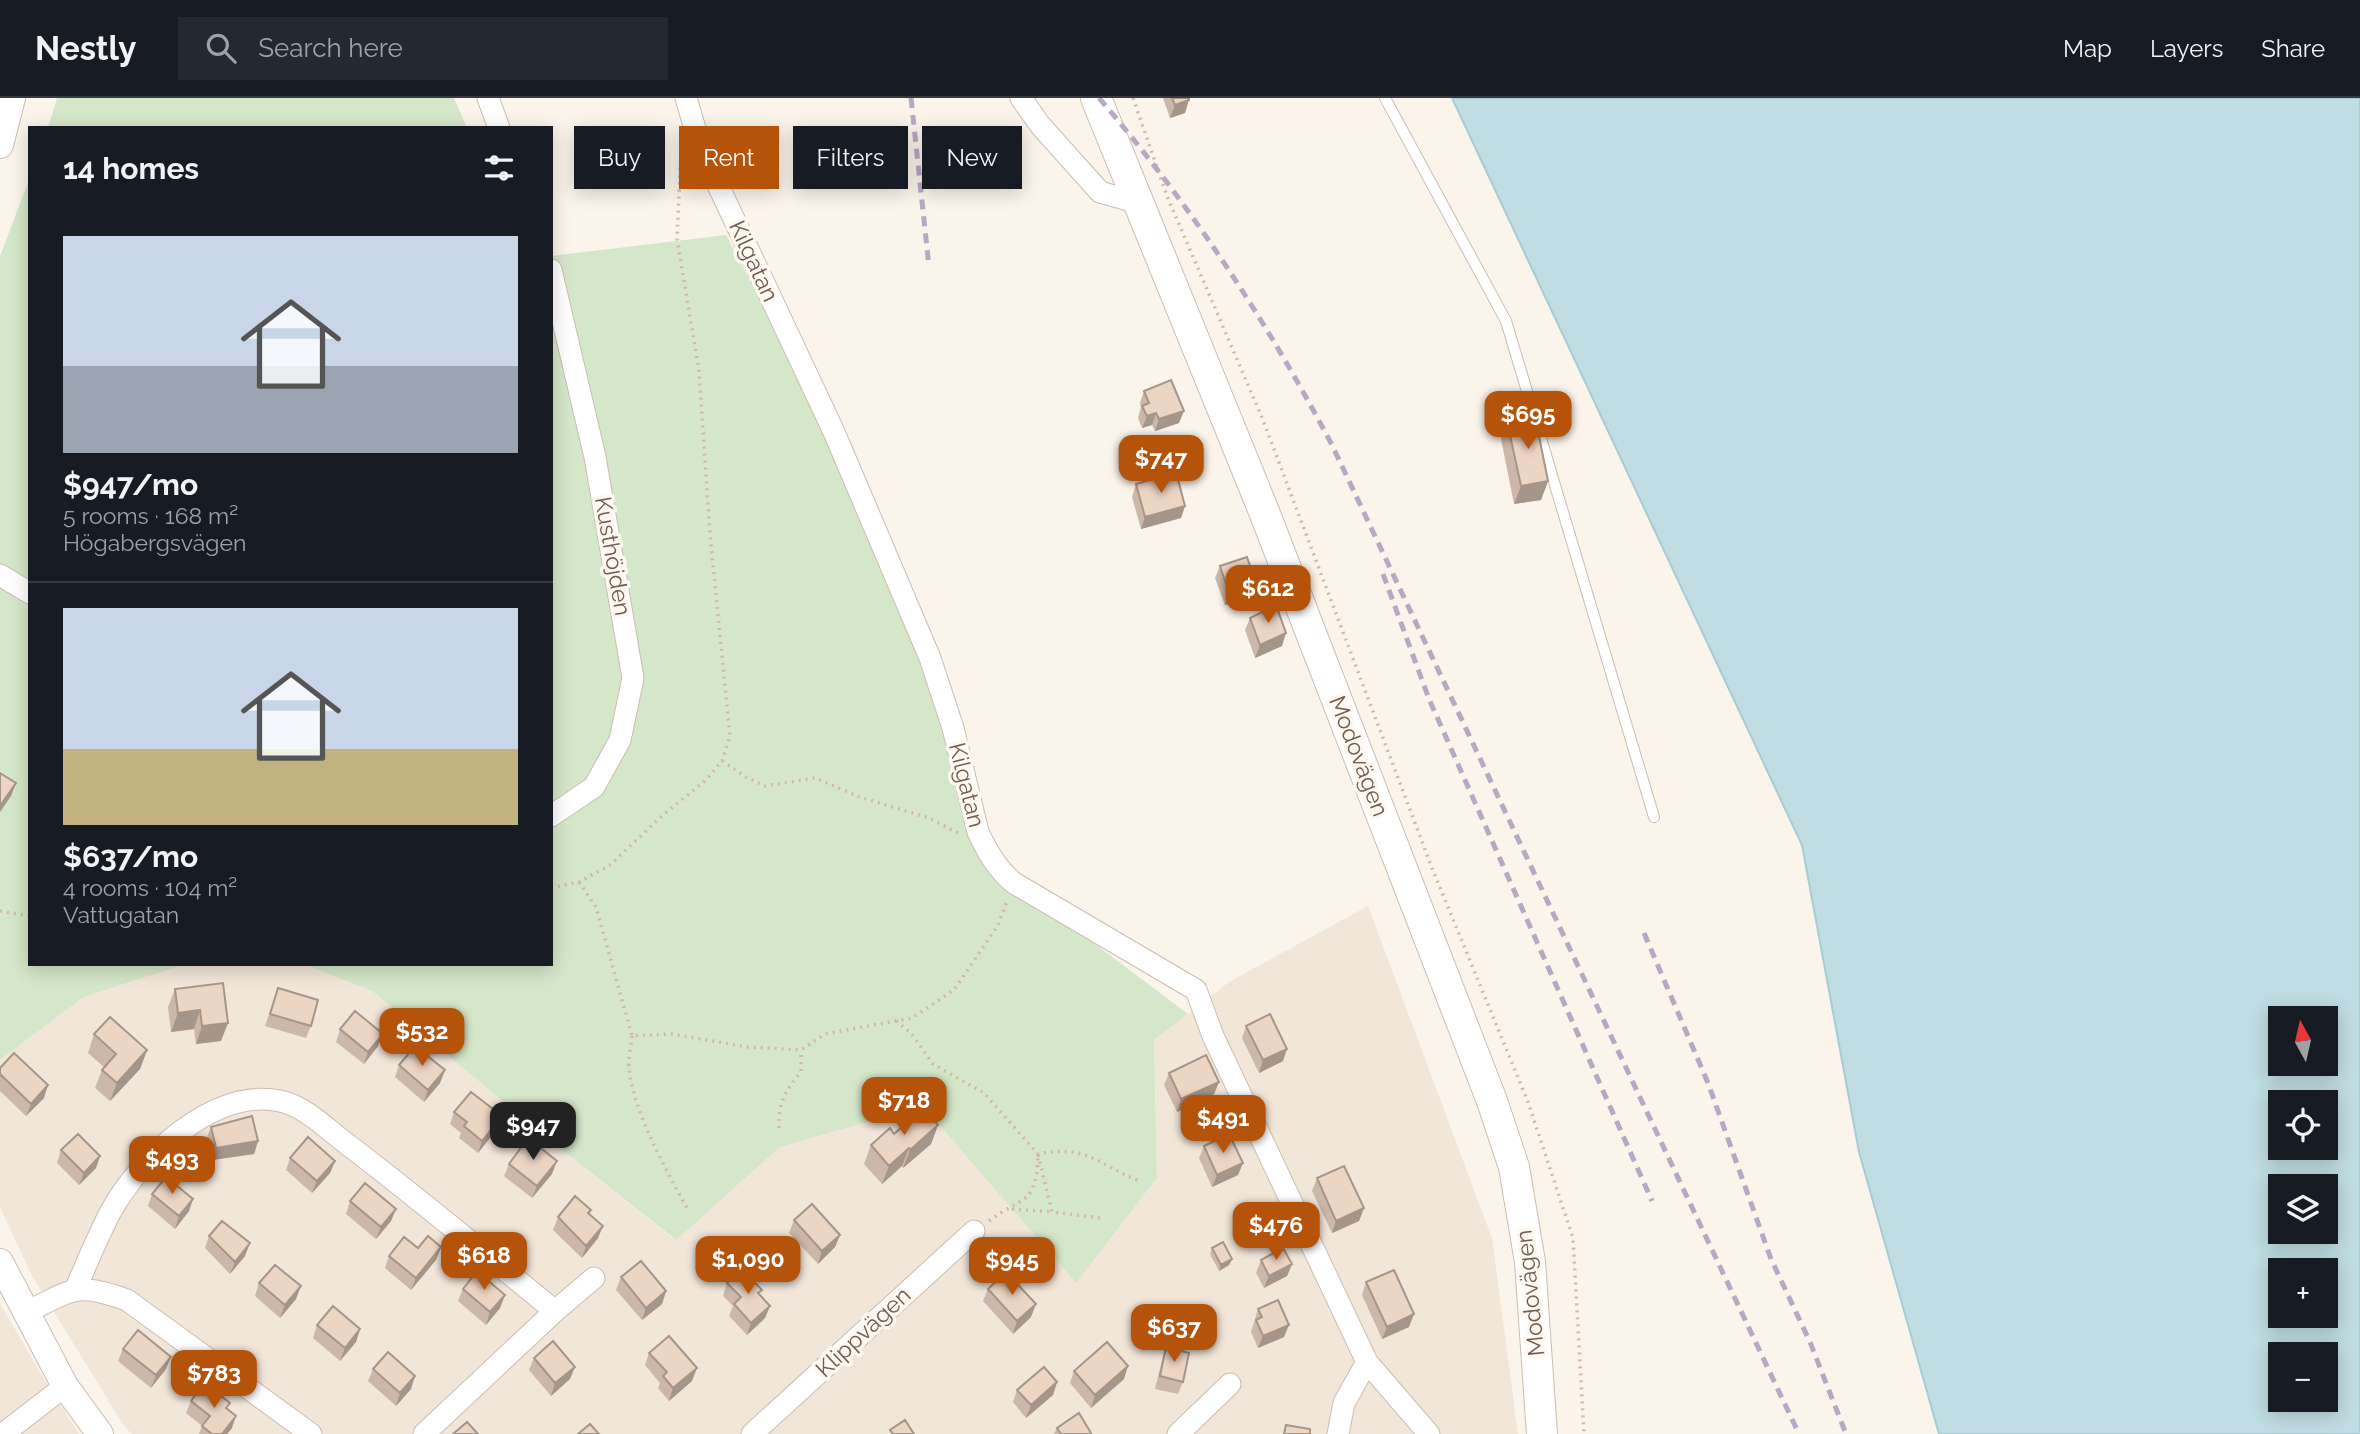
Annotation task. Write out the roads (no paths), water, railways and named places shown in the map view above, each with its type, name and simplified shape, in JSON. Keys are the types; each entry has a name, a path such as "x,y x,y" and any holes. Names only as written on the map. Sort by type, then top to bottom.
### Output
{"main road":[{"name":"Modovägen","path":"1096,98 1142,204 1477,1062 1514,1167 1530,1262 1542,1434"}],"street":[{"path":"0,145 12,98"},
{"path":"488,98 498,126"},
{"name":"Kilgatan","path":"686,98 701,149 834,432 930,658 953,728 978,832 985,847 1001,872 1014,883 1196,990 1213,1036 1367,1362 1429,1434"},
{"path":"1021,98 1040,125 1100,192 1142,204"},
{"name":"Kusthöjden","path":"553,275 596,457 633,678 620,740 594,787 553,815"},
{"path":"0,575 28,592"},
{"path":"76,1288 112,1209 127,1186 163,1148 201,1116 236,1104 262,1100 288,1104 305,1113 384,1172 555,1311"},
{"name":"Klippvägen","path":"752,1434 974,1231"},
{"path":"0,1262 65,1386 100,1434"},
{"path":"424,1434 594,1278"},
{"path":"25,1313 76,1288 102,1291 127,1300 311,1434"},
{"path":"1339,1434 1344,1403 1367,1362"},
{"path":"1193,1429 1230,1384"},
{"path":"3,1434 65,1386"}],"lane":[{"path":"1385,98 1506,321 1654,817"}],"water":[{"path":"1452,98 2360,98 2360,1434 1939,1434 1859,1152 1802,845"}],"railway":[{"path":"911,98 929,267"},
{"path":"1099,98 1165,180 1254,308 1332,445 1799,1434"},
{"path":"1383,574 1429,699 1652,1201"},
{"path":"1644,933 1708,1083 1771,1259 1810,1342 1846,1434"}]}
